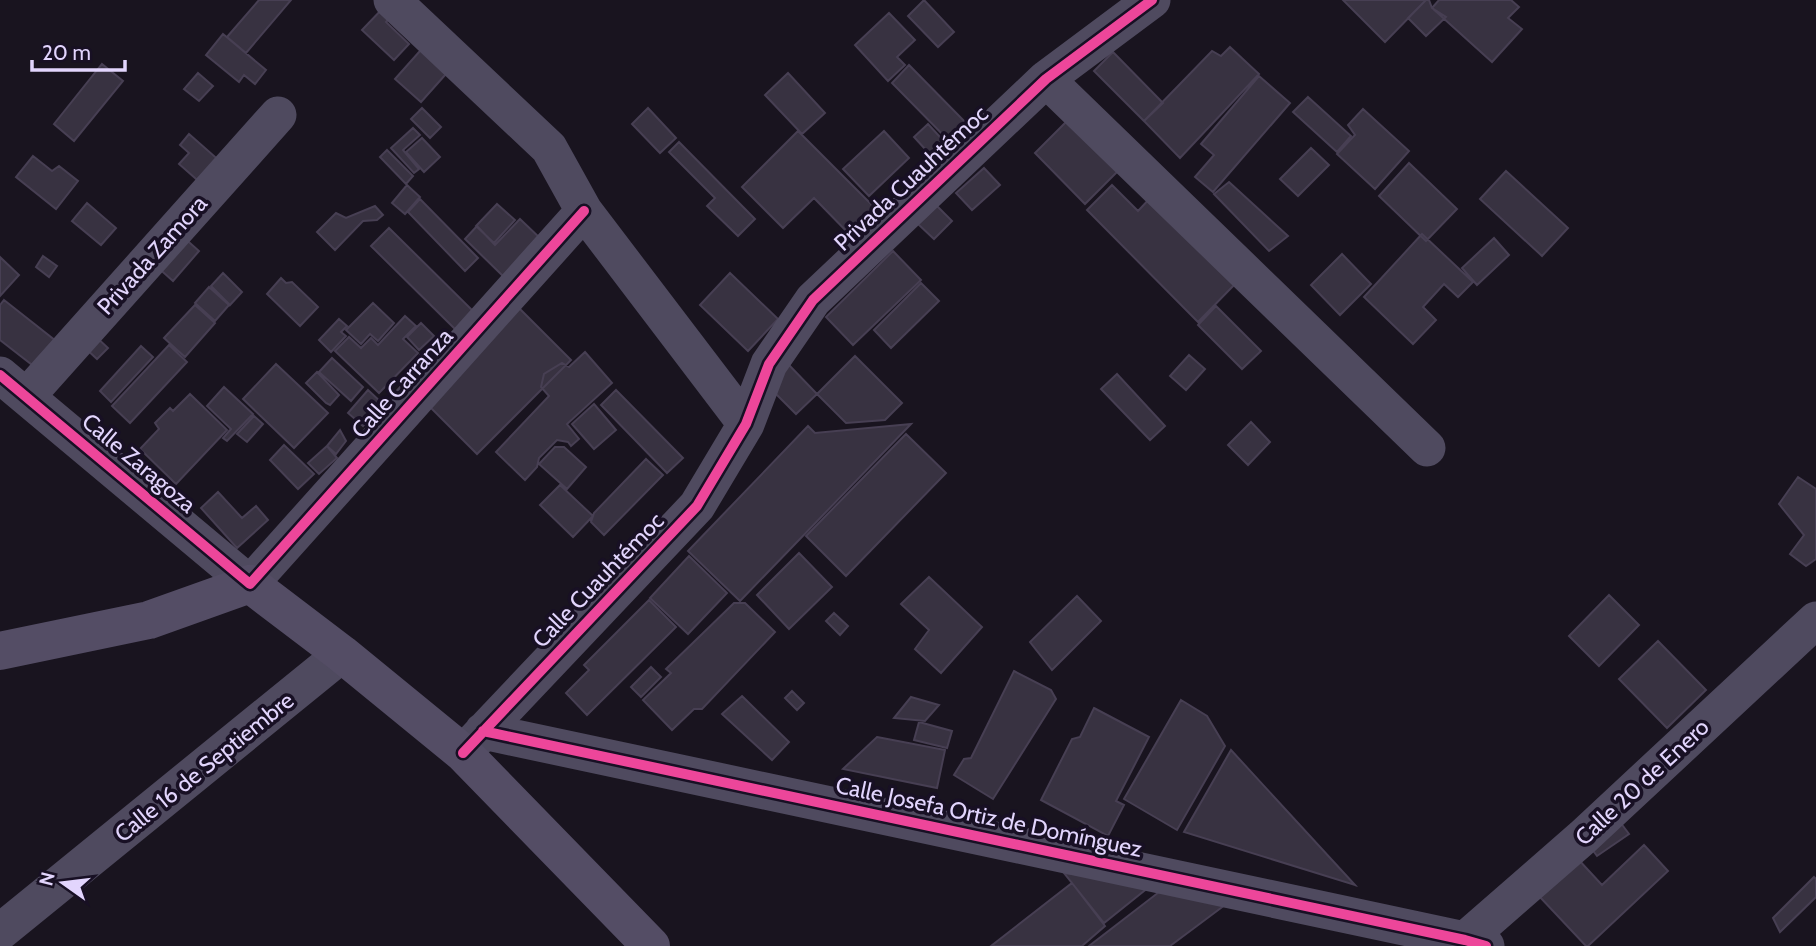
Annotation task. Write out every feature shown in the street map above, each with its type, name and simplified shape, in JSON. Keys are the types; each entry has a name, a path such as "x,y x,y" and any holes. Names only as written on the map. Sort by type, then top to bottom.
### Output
{"main road":[{"path":"0,651 149,620 250,584 342,654 473,742 651,946"}],"street":[{"path":"392,0 549,148 584,211 746,424"},
{"name":"Privada Cuauhtémoc","path":"746,424 769,364 813,300 1046,79 1152,0"},
{"path":"1046,79 1427,448"},
{"name":"Privada Zamora","path":"13,386 278,115"},
{"name":"Calle Carranza","path":"250,584 584,211"},
{"name":"Calle Zaragoza","path":"13,386 250,584"},
{"name":"Calle Cuauhtémoc","path":"473,742 697,506 746,424"},
{"name":"Calle 20 de Enero","path":"1476,943 1583,837 1816,620"},
{"name":"Calle 16 de Septiembre","path":"0,932 342,654"},
{"name":"Calle Josefa Ortiz de Domínguez","path":"473,742 1476,943"}],"building":[{"path":"259,0 291,0 246,53 227,37"},
{"path":"924,0 954,32 938,47 908,16"},
{"path":"1343,0 1426,0 1385,42"},
{"path":"1429,0 1432,8 1446,17 1426,36 1408,18"},
{"path":"1439,0 1511,0 1519,7 1508,18 1522,29 1492,62 1432,8"},
{"path":"386,5 394,13 386,22 409,44 394,60 362,30"},
{"path":"889,13 915,40 897,57 905,65 888,81 855,45"},
{"path":"223,34 266,70 255,84 244,75 239,82 206,55"},
{"path":"428,42 454,65 421,102 395,79"},
{"path":"1230,47 1259,74 1180,158 1144,121 1212,51 1221,56"},
{"path":"1113,52 1163,103 1144,121 1094,71"},
{"path":"102,64 123,81 74,141 54,124"},
{"path":"909,65 972,129 955,147 892,83"},
{"path":"198,73 213,86 199,101 184,89"},
{"path":"788,73 825,113 802,134 765,95"},
{"path":"1259,76 1290,103 1213,192 1195,177 1214,155 1201,144"},
{"path":"1308,97 1351,136 1337,152 1293,112"},
{"path":"422,108 441,127 430,138 411,119"},
{"path":"648,108 676,138 660,153 632,124"},
{"path":"1363,109 1409,151 1375,189 1337,154 1355,135 1348,125"},
{"path":"1074,114 1124,165 1085,204 1035,153"},
{"path":"928,124 951,149 937,162 914,137"},
{"path":"413,128 420,135 403,150 419,169 414,173 391,148"},
{"path":"798,131 881,214 855,240 814,198 783,228 742,187"},
{"path":"884,131 909,158 869,196 843,169"},
{"path":"189,134 222,163 203,185 179,164 189,153 180,145"},
{"path":"422,138 440,157 424,172 406,152"},
{"path":"679,142 755,219 738,236 707,206 715,198 669,152"},
{"path":"1311,148 1329,165 1298,196 1280,179"},
{"path":"387,150 413,176 406,184 380,157"},
{"path":"33,156 52,171 59,166 78,181 56,209 16,177"},
{"path":"1409,163 1457,209 1426,241 1379,196"},
{"path":"984,168 1000,185 972,210 956,193"},
{"path":"1506,171 1568,228 1542,256 1480,199"},
{"path":"1229,182 1288,236 1269,251 1214,194"},
{"path":"407,185 420,197 405,214 392,203"},
{"path":"1112,185 1138,211 1153,195 1239,280 1198,322 1087,210"},
{"path":"420,199 478,258 465,271 408,212"},
{"path":"87,203 116,228 101,245 72,221"},
{"path":"497,204 515,220 494,243 476,226"},
{"path":"375,206 383,215 377,220 363,221 335,250 317,232 336,213 346,218"},
{"path":"937,206 952,221 934,239 918,224"},
{"path":"520,219 542,240 505,278 465,239 477,226 495,245"},
{"path":"389,228 475,313 457,331 371,246"},
{"path":"1422,234 1473,282 1458,297 1444,284 1423,307 1436,320 1413,344 1364,297"},
{"path":"181,235 199,251 173,281 155,265"},
{"path":"1494,238 1509,255 1477,285 1462,268"},
{"path":"893,251 921,280 853,345 826,317"},
{"path":"1342,254 1371,284 1340,315 1311,285"},
{"path":"43,256 57,266 49,277 36,267"},
{"path":"0,257 19,275 0,296"},
{"path":"223,273 242,292 230,305 211,286"},
{"path":"730,273 778,319 748,351 700,305"},
{"path":"281,278 286,283 292,282 318,307 300,326 267,294"},
{"path":"921,283 939,301 891,348 874,330"},
{"path":"209,287 229,305 215,321 195,303"},
{"path":"4,300 61,345 40,371 0,340 0,305"},
{"path":"373,303 394,323 378,341 370,334 361,344 346,330"},
{"path":"195,305 215,323 185,357 164,338"},
{"path":"516,305 571,360 477,454 423,400"},
{"path":"1216,306 1261,351 1242,369 1198,325"},
{"path":"405,316 416,326 403,339 418,353 379,393 335,351 349,337 361,348 371,338 378,345"},
{"path":"339,319 347,326 341,332 346,336 331,352 319,340"},
{"path":"421,323 434,336 419,350 407,337"},
{"path":"94,335 108,348 97,359 83,346"},
{"path":"438,338 439,348 386,429 373,417 421,364 419,356"},
{"path":"169,345 187,362 130,423 112,406"},
{"path":"141,346 153,357 111,402 100,391"},
{"path":"585,352 612,383 567,424 579,439 571,446 568,442 557,440 539,458 537,467 525,480 496,452 549,396 541,387 544,374 562,363 569,367"},
{"path":"1189,355 1205,369 1186,390 1170,376"},
{"path":"855,356 902,403 885,420 846,423 817,394"},
{"path":"332,358 363,387 351,401 319,372"},
{"path":"276,364 328,413 294,448 243,399"},
{"path":"788,364 817,394 796,414 767,385"},
{"path":"317,372 339,395 330,405 306,383"},
{"path":"1117,374 1165,426 1150,440 1101,389"},
{"path":"224,387 253,414 227,441 223,438 231,429 207,406"},
{"path":"368,390 382,403 363,426 348,413"},
{"path":"616,390 683,458 667,473 601,405"},
{"path":"190,394 227,430 176,484 140,449 159,429 155,423 170,408 173,411"},
{"path":"594,404 616,430 594,449 572,424"},
{"path":"254,416 263,424 247,442 237,434"},
{"path":"1251,422 1270,442 1248,465 1228,445"},
{"path":"911,424 740,601 688,551 808,426 815,433"},
{"path":"340,430 346,441 336,454 327,446"},
{"path":"906,434 946,473 846,576 806,536"},
{"path":"284,445 314,474 298,489 270,460"},
{"path":"327,446 337,458 319,474 308,463"},
{"path":"555,447 564,447 586,467 567,489 539,464"},
{"path":"646,459 663,475 604,535 591,522 594,513"},
{"path":"1798,477 1816,489 1816,559 1806,566 1790,554 1804,535 1779,504"},
{"path":"560,485 593,516 573,537 540,505"},
{"path":"218,492 242,518 256,506 268,520 237,548 201,508"},
{"path":"799,553 832,587 789,629 757,595"},
{"path":"689,556 727,593 688,634 650,598"},
{"path":"929,577 982,627 941,673 915,649 929,630 901,604"},
{"path":"1609,595 1639,625 1599,666 1569,636"},
{"path":"1077,596 1101,621 1052,670 1030,642"},
{"path":"649,600 676,627 587,715 566,693 589,670 584,665"},
{"path":"734,603 745,603 775,632 702,709 694,709 672,730 643,700 671,673 666,669"},
{"path":"834,613 848,626 840,635 826,621"},
{"path":"1658,641 1706,690 1667,728 1619,679"},
{"path":"651,667 661,677 641,697 631,687"},
{"path":"1014,671 1051,690 1056,699 993,799 954,775 964,759 971,758"},
{"path":"792,691 804,703 797,710 785,698"},
{"path":"742,696 789,742 772,760 722,714"},
{"path":"911,697 939,705 925,721 894,718"},
{"path":"1181,700 1207,716 1225,746 1177,830 1124,799"},
{"path":"1094,708 1149,737 1116,801 1124,805 1108,836 1041,800 1072,739 1080,737"},
{"path":"919,722 952,731 947,748 914,740"},
{"path":"877,737 945,750 937,788 843,769"},
{"path":"1231,750 1355,885 1184,832"},
{"path":"1614,814 1629,834 1597,856 1583,837"},
{"path":"1644,845 1668,871 1588,946 1538,895 1577,858 1602,885"},
{"path":"1064,873 1154,883 1104,923"},
{"path":"1814,877 1816,897 1780,932 1773,918"},
{"path":"1172,882 1233,899 1170,946 1089,946"},
{"path":"1072,883 1105,926 1082,946 991,946"}],"cycle path":[{"path":"463,753 697,506 746,424 769,364 813,300 1046,79 1152,0"},
{"path":"0,375 250,584 584,211"},
{"path":"483,731 1486,946"}]}
